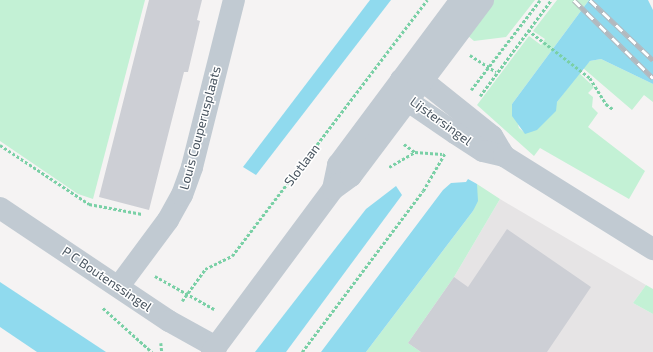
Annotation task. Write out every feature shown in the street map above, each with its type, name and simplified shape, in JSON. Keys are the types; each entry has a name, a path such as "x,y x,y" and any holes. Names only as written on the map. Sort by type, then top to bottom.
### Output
{"street":[{"name":"Louis Couperusplaats","path":"118,286 168,220 182,195 192,167 234,0"},
{"path":"333,189 338,165 461,0"},
{"path":"214,349 333,189 351,176 483,0"},
{"name":"Lijstersingel","path":"456,120 423,80 401,80 408,101 492,136 504,156 653,249"},
{"name":"P C Boutenssingel","path":"0,208 214,349"}],"path":[{"name":"Slotlaan","path":"169,320 205,269 232,256 427,0"},
{"path":"302,352 423,191 456,120 540,0"},
{"path":"415,152 426,152 456,120 551,0"},
{"path":"528,30 590,78 606,104 612,109"},
{"path":"0,144 89,204 168,220"},
{"path":"97,304 152,352"}],"shaded area":[{"path":"500,199 646,285 633,303 653,314 653,352 421,352 408,343 454,277"}],"green space":[{"path":"0,0 145,0 93,199 78,194 0,141"},
{"path":"492,0 535,0 506,37 474,41 467,35"},
{"path":"557,0 589,0 512,104 519,128 525,133 557,102 579,73 594,87 588,93 593,97 592,107 598,113 588,127 645,171 629,199 540,148 534,156 477,105 529,36 541,45 545,39 533,31"},
{"path":"601,59 653,84 653,102 644,95 632,110 583,68 590,61"},
{"path":"477,184 500,199 454,277 408,343 421,352 366,352 473,211 477,198"},
{"path":"646,285 653,289 653,314 633,303"}],"water":[{"path":"370,0 391,0 256,175 243,167"},
{"path":"589,0 648,0 653,10 653,84 601,59 590,61 557,102 556,111 537,130 525,134 512,116 512,104"},
{"path":"468,179 477,184 478,201 473,211 366,352 321,352 443,190 451,183 466,182"},
{"path":"396,186 402,195 286,352 255,352 366,209"},
{"path":"0,282 106,352 37,352 0,327"}],"building":[{"path":"149,0 202,0 197,20 200,21 188,72 184,72 149,210 99,197"},
{"path":"507,229 591,287 547,352 421,352 408,343 454,277 468,287"}],"railway":[{"path":"574,0 653,78"},
{"path":"590,0 653,60"}]}
